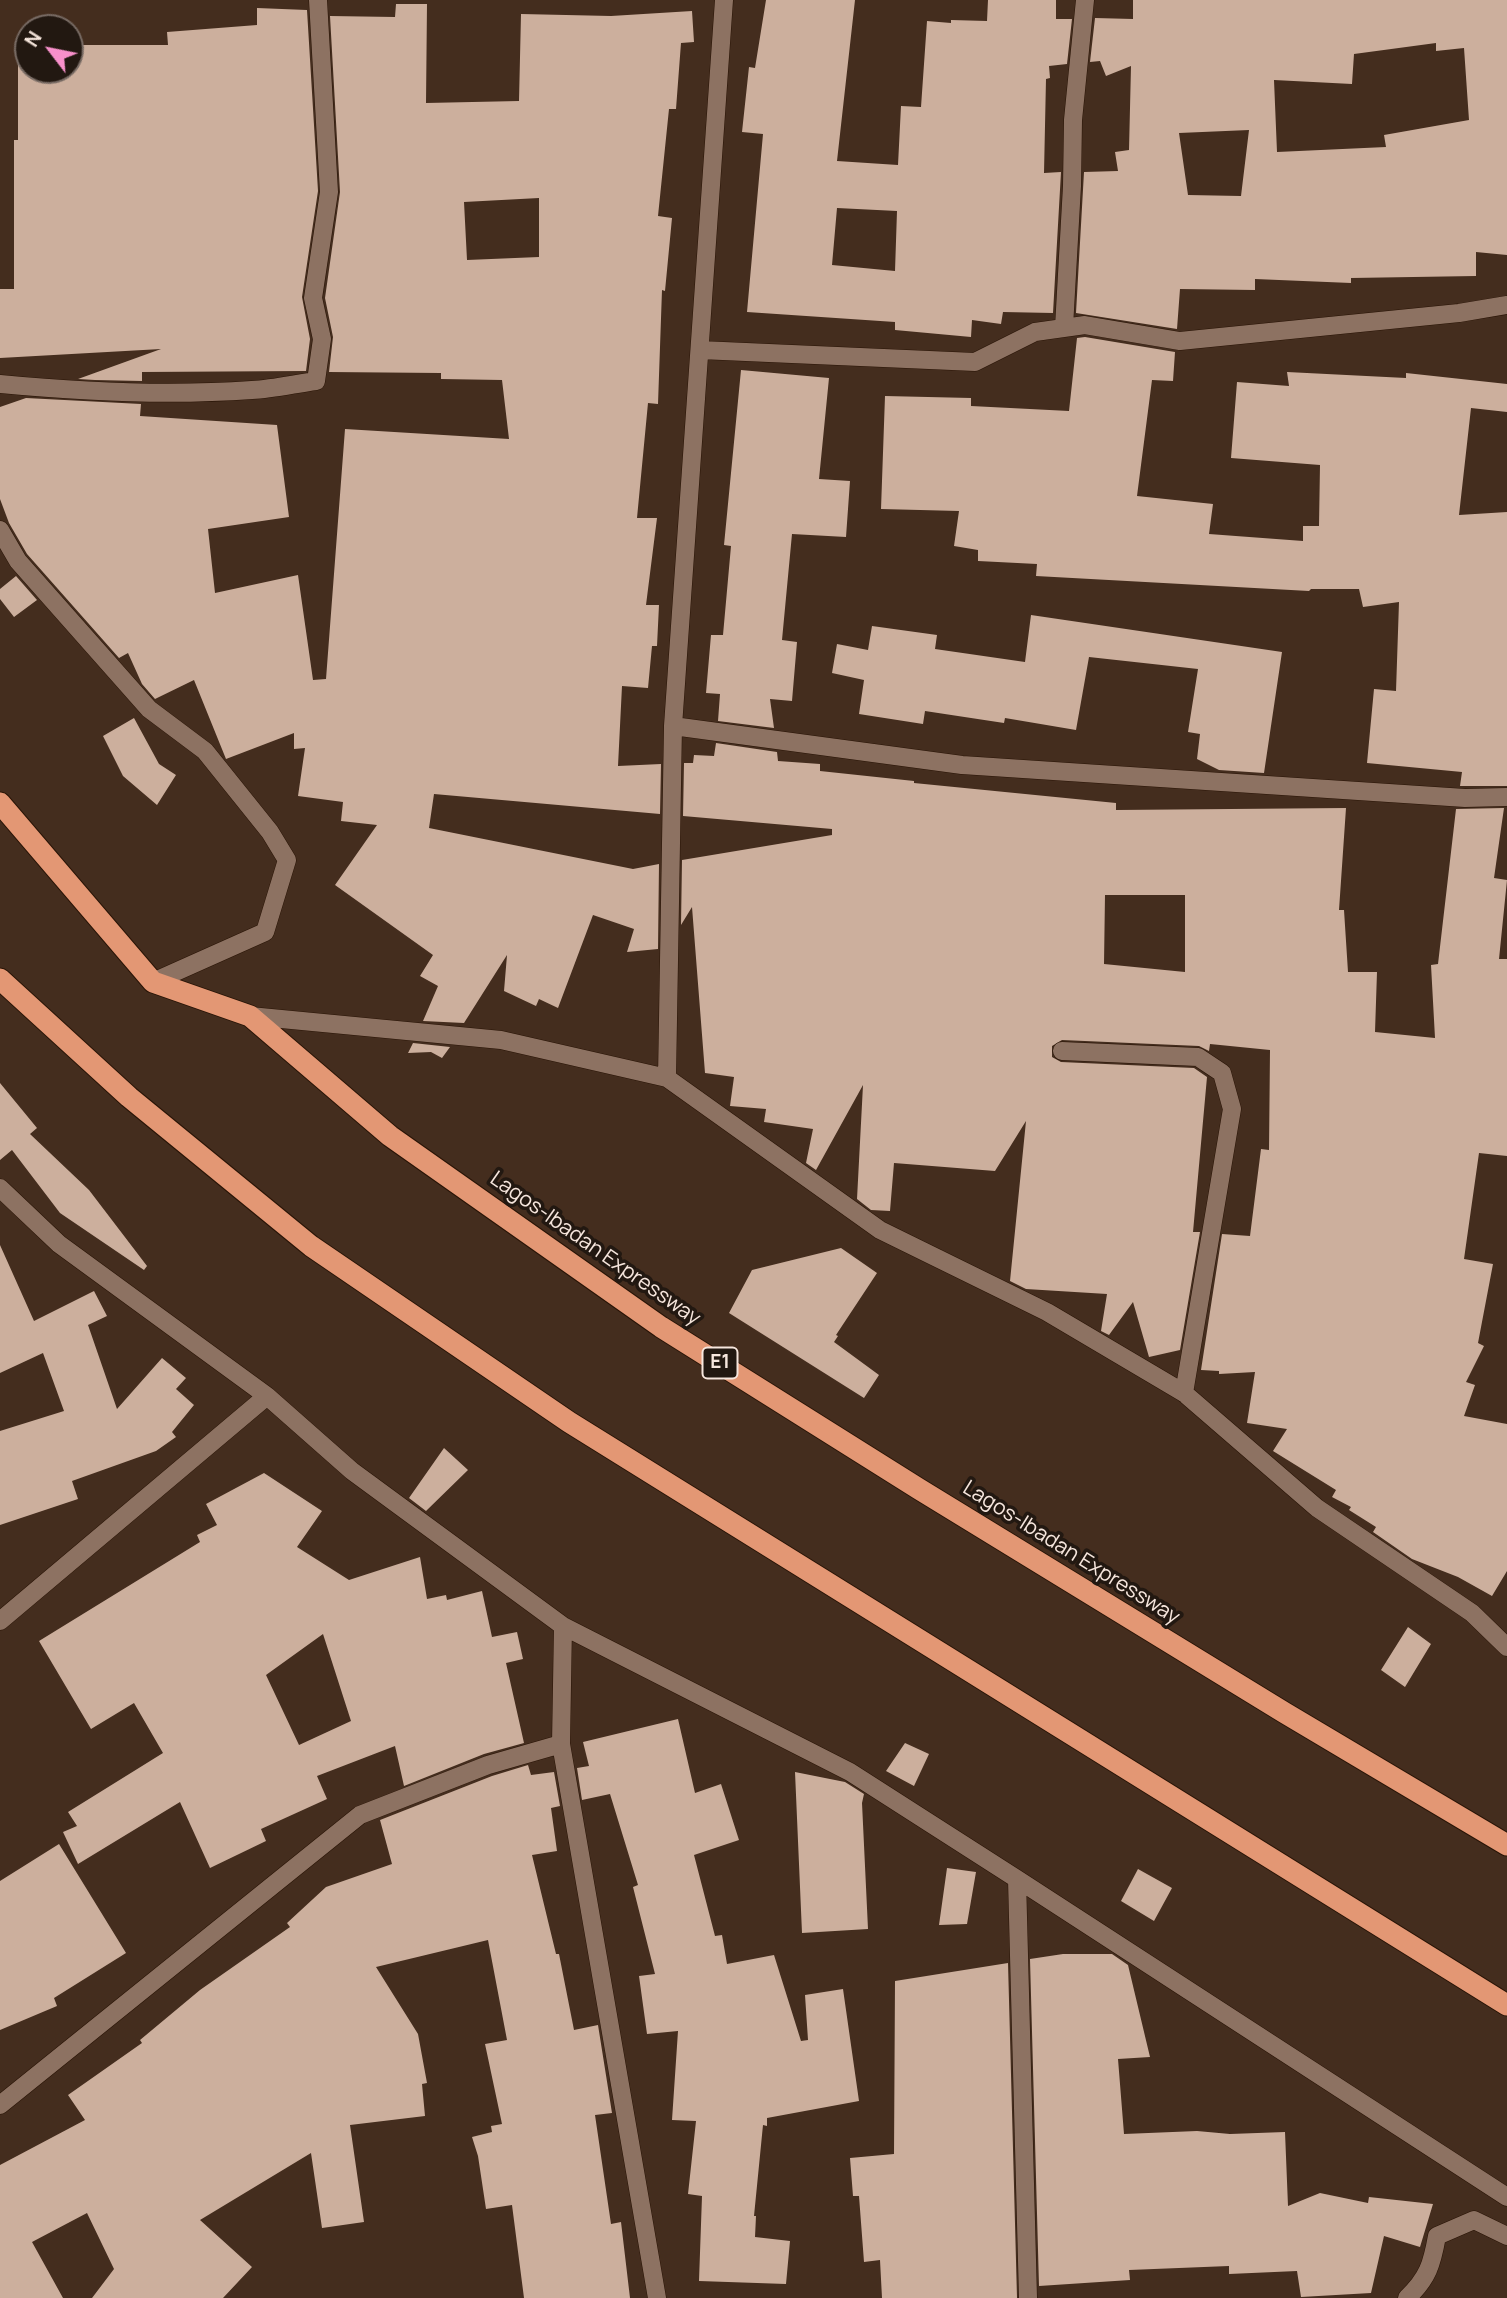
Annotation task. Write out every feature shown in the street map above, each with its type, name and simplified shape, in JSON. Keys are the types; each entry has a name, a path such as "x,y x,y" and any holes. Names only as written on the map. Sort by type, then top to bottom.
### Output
{"highway":[{"path":"0,803 153,982"},
{"path":"0,979 129,1097 311,1246 536,1399 831,1586 1507,2004"},
{"name":"Lagos-Ibadan Expressway","path":"153,982 250,1016 390,1136 661,1326 931,1496 1285,1713 1507,1845"}],"street":[{"path":"0,384 73,391 161,391 253,390 316,381 322,339 313,298 329,192 318,0"},
{"path":"667,1078 673,726 724,0"},
{"path":"1064,327 1073,120 1085,0"},
{"path":"699,350 975,362 1035,332 1064,327 1085,325 1180,341 1459,313 1507,305"},
{"path":"0,530 18,561 149,709 205,751 270,832 287,860 265,932 153,982"},
{"path":"673,726 962,765 1465,798 1507,797"},
{"path":"250,1016 501,1040 667,1078 880,1230 1047,1312 1184,1393 1317,1508 1472,1613 1507,1647"},
{"path":"1062,1051 1198,1057 1223,1073 1232,1109 1184,1393"},
{"path":"0,1188 58,1244 267,1396 352,1471 562,1626 850,1772 1507,2197"},
{"path":"0,1621 267,1396"},
{"path":"562,1626 561,1744 657,2298"},
{"path":"0,2105 360,1815 488,1765 561,1744"},
{"path":"1017,1879 1028,2298"},
{"path":"1407,2298 1421,2285 1432,2264 1437,2236 1475,2220 1507,2236"}],"building":[{"path":"766,0 855,0 837,161 898,165 901,106 921,107 927,21 987,21 988,0 1056,0 1056,19 1072,19 1067,64 1049,66 1050,78 1046,79 1044,173 1061,172 1053,313 1003,312 1001,324 972,320 971,337 895,330 895,322 747,312 763,134 742,132 749,67 755,68","holes":["837,208 897,211 895,271 832,265"]},
{"path":"1133,0 1507,0 1507,255 1476,252 1476,276 1351,278 1351,283 1255,279 1255,290 1180,289 1177,329 1076,313 1084,172 1118,171 1115,152 1129,150 1131,66 1106,76 1100,61 1090,62 1095,18 1133,19","holes":["1436,43 1436,51 1464,48 1469,120 1384,135 1386,147 1277,152 1274,80 1352,84 1354,54","1249,130 1241,196 1188,195 1179,133"]},
{"path":"396,4 427,4 426,103 519,101 521,14 611,16 692,11 694,42 681,43 676,109 669,109 658,216 672,218 665,291 662,290 658,404 648,403 637,518 657,518 646,605 659,605 657,646 652,646 648,688 622,686 618,766 661,764 660,814 434,794 429,828 633,869 659,864 658,949 627,952 634,929 593,915 558,1008 539,999 536,1006 504,991 507,955 464,1023 423,1021 438,986 420,976 433,955 335,885 377,825 341,821 343,802 298,796 305,748 294,749 294,733 226,759 194,680 155,699 142,684 128,653 119,658 27,554 9,523 0,499 0,407 26,398 141,404 140,416 277,425 289,517 208,529 215,593 298,575 313,680 326,679 345,429 509,439 502,380 441,379 441,373 329,372 333,337 325,298 340,192 330,16 395,17","holes":["539,198 539,257 467,260 464,202"]},
{"path":"257,8 307,10 318,191 302,297 310,339 306,371 142,372 142,381 95,380 78,379 161,349 0,358 0,289 14,289 14,140 18,140 18,84 84,84 84,45 168,45 167,32 257,25"},
{"path":"1085,337 1175,352 1173,381 1152,380 1137,496 1213,504 1209,534 1303,541 1303,526 1319,526 1320,465 1231,458 1237,382 1289,386 1287,372 1406,378 1406,373 1507,384 1507,412 1471,408 1459,515 1507,512 1507,786 1460,786 1462,772 1367,763 1374,689 1396,691 1399,602 1363,607 1359,589 1309,591 1036,576 1037,564 978,561 978,550 954,546 959,511 881,509 885,396 971,398 971,406 1069,411 1077,338"},
{"path":"741,370 829,378 819,479 850,481 846,537 792,534 782,640 797,642 792,701 770,699 774,728 718,721 720,694 706,693 711,635 723,635 731,546 724,545"},
{"path":"16,576 37,600 14,617 0,599 0,589"},
{"path":"1031,615 1282,652 1264,773 1219,770 1197,759 1200,734 1188,732 1198,669 1089,657 1076,730 1005,718 1004,723 925,711 923,724 859,714 864,680 832,673 837,644 868,650 872,626 937,635 935,649 1025,662"},
{"path":"134,718 159,764 176,775 157,805 123,776 103,736"},
{"path":"716,743 777,752 778,761 820,764 820,771 1116,803 1116,810 1346,808 1339,910 1344,910 1348,972 1377,972 1375,1032 1435,1038 1431,965 1438,964 1456,809 1504,808 1494,878 1507,880 1499,959 1507,959 1507,1156 1479,1153 1464,1259 1493,1264 1478,1343 1484,1346 1466,1382 1475,1385 1464,1416 1507,1424 1507,1571 1492,1596 1458,1577 1412,1559 1373,1532 1376,1527 1349,1510 1351,1507 1332,1497 1336,1490 1273,1451 1287,1429 1247,1423 1255,1372 1219,1374 1219,1371 1201,1370 1222,1234 1250,1236 1261,1149 1269,1150 1270,1050 1210,1044 1209,1051 1199,1046 1062,1040 1052,1046 1052,1057 1061,1062 1194,1068 1207,1077 1193,1232 1200,1232 1180,1350 1149,1357 1133,1302 1109,1335 1101,1331 1107,1294 1026,1289 1010,1281 1026,1121 995,1171 894,1163 890,1211 871,1210 857,1199 863,1085 816,1170 806,1163 813,1129 764,1122 766,1109 730,1106 734,1077 705,1073 692,907 681,925 682,860 832,835 832,829 683,816 684,763 693,763 694,755 714,756","holes":["1105,895 1185,895 1185,972 1104,964"]},
{"path":"413,1043 450,1047 442,1058 431,1052 408,1053"},
{"path":"0,1083 37,1128 30,1134 89,1190 147,1266 144,1270 60,1213 12,1150 0,1160"},
{"path":"0,1245 34,1321 94,1291 107,1316 88,1325 117,1409 162,1358 186,1378 176,1389 194,1405 172,1432 176,1437 156,1451 72,1481 78,1499 0,1525 0,1431 64,1411 43,1353 0,1373"},
{"path":"841,1248 877,1273 834,1342 879,1375 864,1398 729,1313 752,1270"},
{"path":"444,1448 468,1470 426,1511 409,1498"},
{"path":"264,1473 322,1511 297,1547 349,1580 420,1557 427,1599 446,1595 447,1600 482,1591 492,1637 517,1632 523,1659 506,1663 524,1743 484,1754 404,1786 395,1746 317,1776 327,1799 261,1829 266,1841 210,1868 180,1802 78,1864 63,1832 77,1826 68,1812 163,1753 134,1703 91,1729 39,1641 200,1542 197,1535 217,1525 206,1504","holes":["323,1634 351,1721 299,1745 266,1675"]},
{"path":"1408,1627 1431,1644 1405,1687 1381,1670"},
{"path":"678,1719 695,1793 721,1784 739,1840 694,1855 715,1936 722,1935 727,1964 774,1955 801,2041 808,2040 805,1995 843,1989 859,2101 767,2118 767,2126 763,2125 754,2216 755,2237 790,2241 786,2284 699,2281 702,2196 688,2194 696,2121 672,2120 678,2031 647,2034 639,1976 655,1974 633,1887 638,1885 610,1794 582,1800 577,1768 589,1766 583,1742"},
{"path":"905,1743 929,1754 914,1786 886,1771"},
{"path":"528,1765 531,1775 554,1772 560,1806 551,1808 557,1851 532,1855 556,1954 559,1954 574,2030 598,2025 612,2113 595,2115 611,2224 621,2222 630,2298 524,2298 512,2205 486,2209 478,2156 472,2137 492,2132 491,2126 502,2124 485,2044 507,2040 488,1940 376,1967 418,2034 427,2083 422,2084 425,2116 350,2125 364,2222 322,2228 311,2153 200,2220 252,2267 223,2298 92,2298 114,2269 87,2213 32,2242 63,2298 0,2298 0,2165 85,2120 68,2095 142,2043 140,2040 200,1990 290,1927 287,1923 326,1887 392,1864 380,1820 492,1776"},
{"path":"795,1772 845,1782 864,1794 862,1803 868,1929 802,1933"},
{"path":"59,1844 126,1953 54,1998 57,2006 0,2030 0,1881"},
{"path":"947,1868 976,1872 967,1924 939,1925"},
{"path":"1138,1869 1172,1888 1154,1921 1121,1901"},
{"path":"1063,1954 1112,1954 1128,1965 1150,2057 1118,2059 1124,2134 1285,2132 1288,2206 1320,2193 1368,2203 1369,2197 1433,2204 1420,2247 1384,2236 1371,2293 1301,2297 1297,2271 1229,2274 1229,2266 1129,2270 1130,2280 1039,2286 1030,1959"},
{"path":"1008,1963 1017,2298 882,2298 880,2260 864,2262 859,2196 853,2196 850,2158 894,2154 895,1981"}]}
